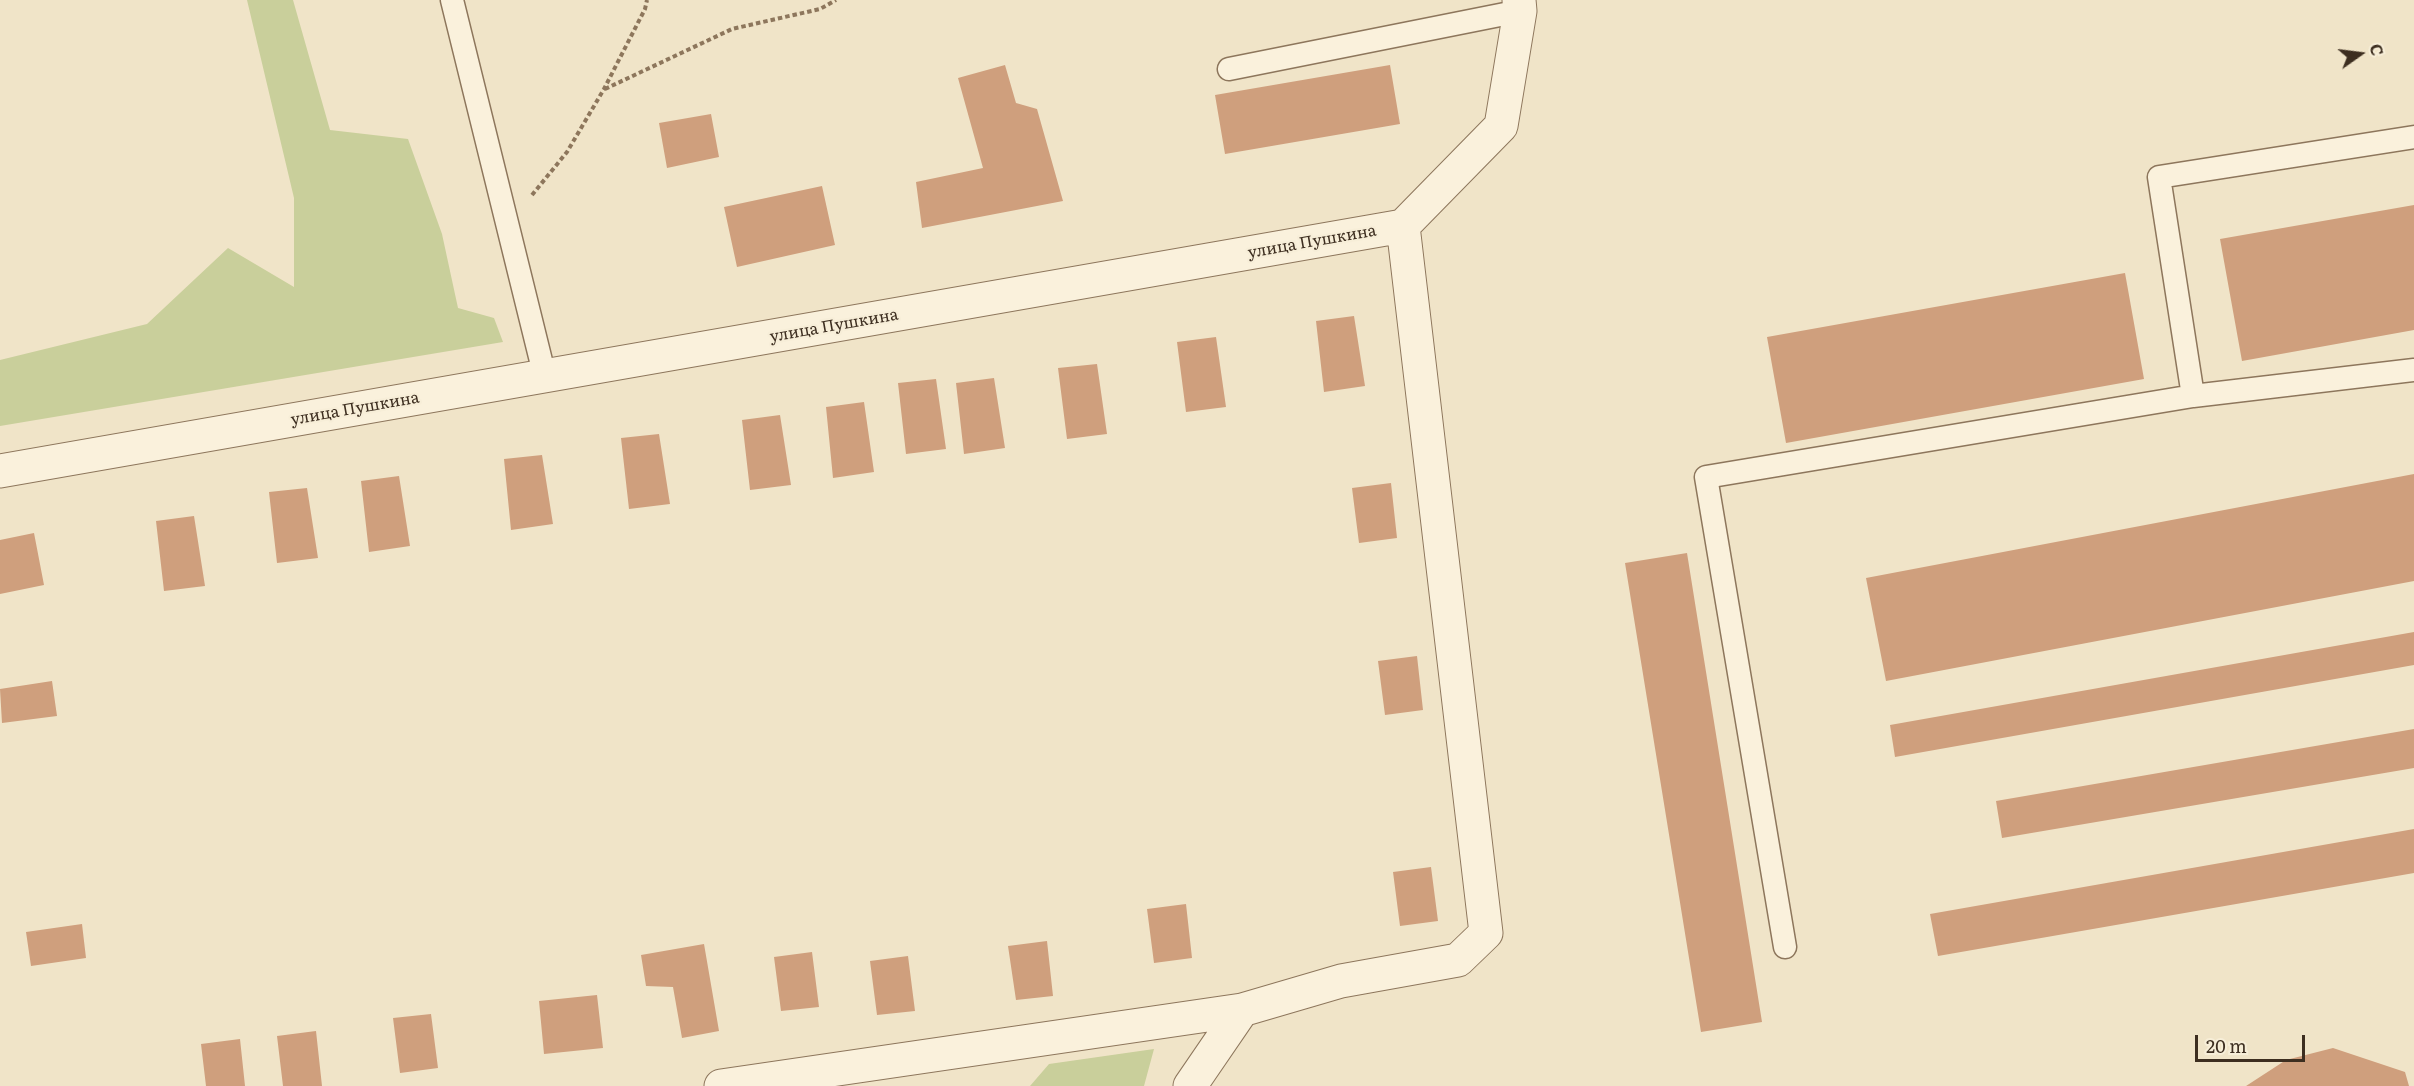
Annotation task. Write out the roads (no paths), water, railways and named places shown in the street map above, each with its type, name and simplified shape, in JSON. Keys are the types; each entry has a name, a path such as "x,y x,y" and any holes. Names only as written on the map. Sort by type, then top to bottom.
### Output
{"street":[{"path":"721,1086 1242,1010 1341,981 1458,960 1486,933 1403,226 1501,126 1519,6"},
{"name":"улица Пушкина","path":"0,471 1403,226"},
{"path":"1190,1086 1242,1010"}],"lane":[{"path":"452,0 545,376"},
{"path":"1229,69 1519,6"},
{"path":"2193,396 2159,177 2414,137"},
{"path":"1785,947 1706,477 2193,396 2414,370"}]}
